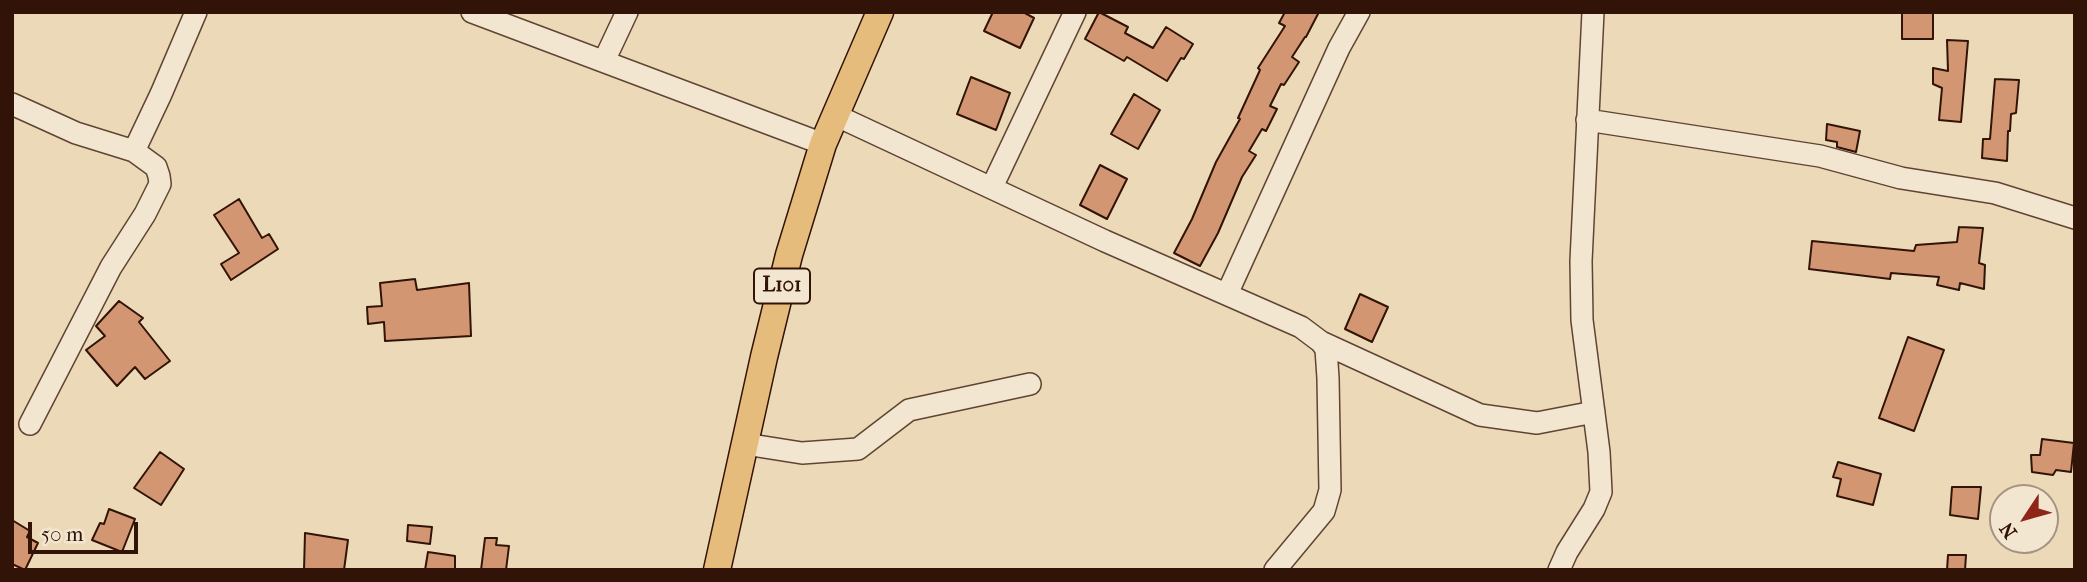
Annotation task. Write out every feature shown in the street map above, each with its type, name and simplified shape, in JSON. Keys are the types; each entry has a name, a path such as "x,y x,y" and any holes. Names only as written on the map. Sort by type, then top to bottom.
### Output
{"main road":[{"name":"L101","path":"717,570 789,255 823,144 880,12"}],"street":[{"path":"134,151 196,12"},
{"path":"472,12 823,144"},
{"path":"604,61 627,12"},
{"path":"992,187 1075,12"},
{"path":"1227,295 1339,48 1360,12"},
{"path":"1559,570 1601,492 1582,320 1581,261 1593,12"},
{"path":"12,104 76,133 134,151 156,167 160,184 145,214 111,267 30,424"},
{"path":"835,115 1105,241 1301,327 1321,342 1480,415 1537,423 1594,412"},
{"path":"1587,120 1820,156 1901,178 1995,193 2075,218"},
{"path":"1275,570 1324,511 1330,490 1328,378 1326,349 1321,342"},
{"path":"744,444 802,453 858,449 909,410 1030,384"}],"building":[{"path":"993,12 1023,12 1034,18 1020,48 984,31"},
{"path":"1099,12 1128,27 1125,33 1153,48 1166,27 1193,44 1167,81 1127,57 1124,61 1085,39"},
{"path":"1285,12 1319,12 1292,57 1299,62 1284,85 1281,84 1270,106 1277,109 1266,131 1262,129 1249,151 1256,155 1242,177 1218,233 1200,266 1174,253 1216,162 1240,119 1238,118 1260,70 1258,68 1285,26 1279,23"},
{"path":"1902,12 1933,12 1933,39 1902,39"},
{"path":"1947,40 1968,41 1961,122 1939,120 1942,88 1933,84 1933,68 1948,71"},
{"path":"971,77 1010,93 996,130 957,114"},
{"path":"1995,79 2019,80 2016,113 2011,114 2008,131 2007,161 1982,158 1983,139 1990,139"},
{"path":"1134,94 1160,110 1138,149 1111,134"},
{"path":"1827,124 1860,131 1856,152 1837,147 1837,142 1826,140"},
{"path":"1100,165 1127,179 1107,219 1080,205"},
{"path":"239,199 262,238 269,234 278,249 231,280 221,264 239,253 214,215"},
{"path":"1959,227 1983,228 1979,263 1985,265 1984,289 1960,283 1959,290 1937,285 1939,277 1891,273 1890,279 1809,269 1812,241 1914,251 1916,245 1957,242"},
{"path":"415,279 417,290 469,283 471,336 385,341 384,322 368,324 367,307 382,306 380,283"},
{"path":"1360,294 1388,307 1372,342 1345,329"},
{"path":"119,301 143,318 139,322 170,361 145,379 135,367 117,386 86,350 105,336 96,326"},
{"path":"1908,337 1944,350 1914,431 1879,418"},
{"path":"2042,439 2074,443 2071,472 2056,470 2053,475 2032,472 2031,455 2040,455"},
{"path":"160,452 184,469 161,505 134,488"},
{"path":"1838,462 1881,474 1873,505 1837,496 1841,479 1833,477"},
{"path":"1952,487 1981,487 1978,519 1950,515"},
{"path":"109,509 135,519 122,552 92,540 100,523 104,524"},
{"path":"12,520 30,531 27,537 38,543 25,570 12,564"},
{"path":"408,525 432,527 430,544 407,541"},
{"path":"305,533 348,540 344,570 304,570"},
{"path":"485,538 497,538 496,545 509,546 506,570 481,570"},
{"path":"428,552 455,556 455,570 425,570"},
{"path":"1948,555 1966,555 1965,570 1947,570"}]}
